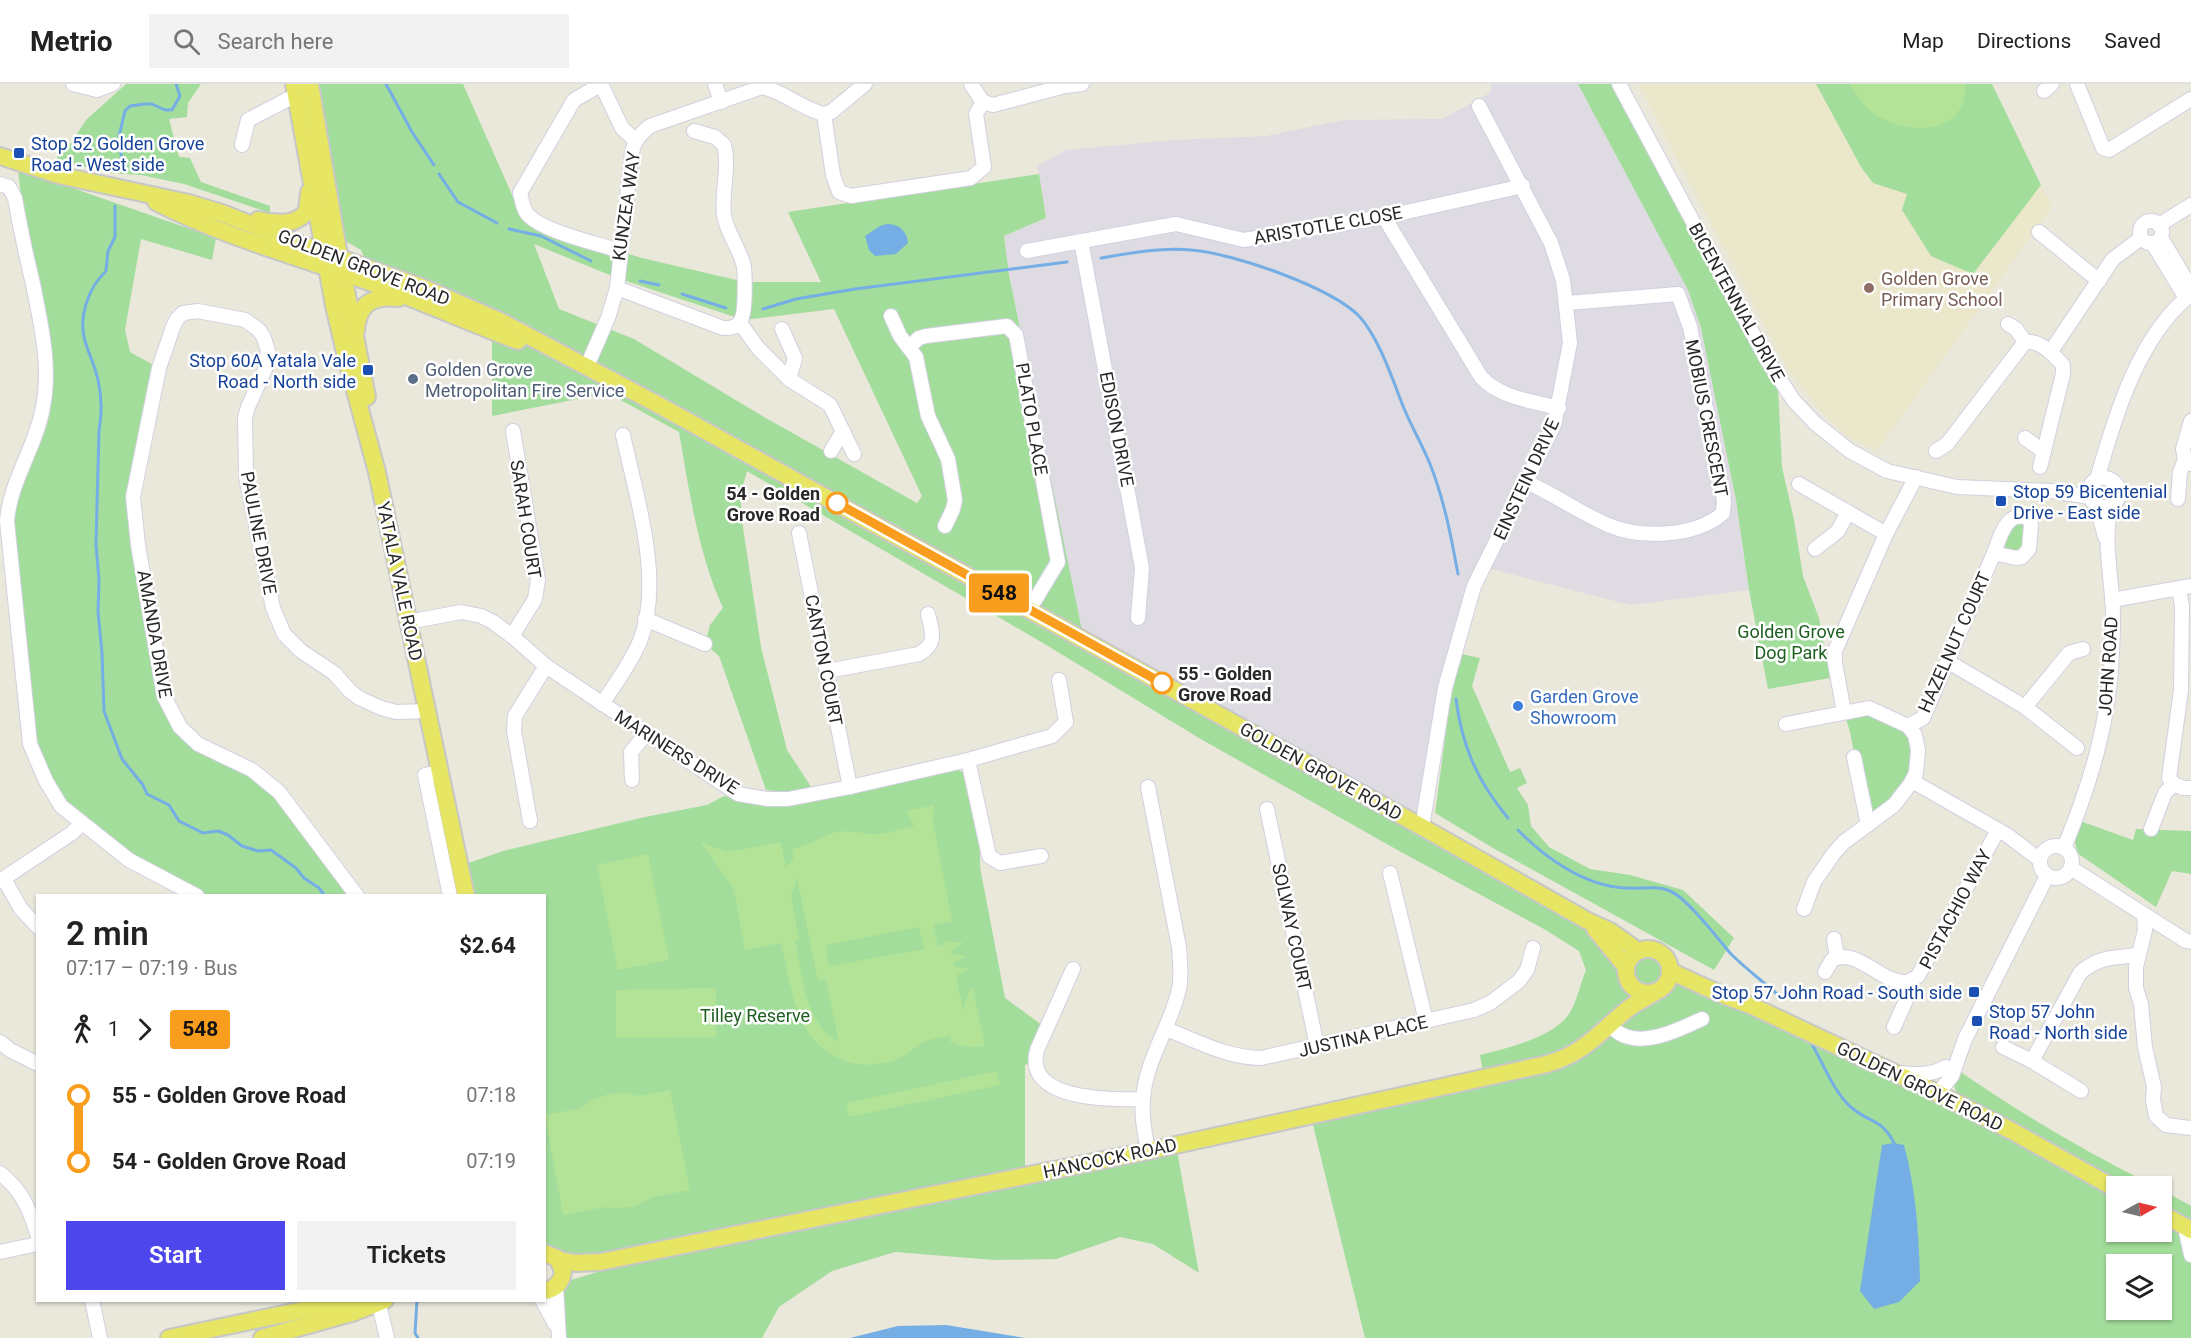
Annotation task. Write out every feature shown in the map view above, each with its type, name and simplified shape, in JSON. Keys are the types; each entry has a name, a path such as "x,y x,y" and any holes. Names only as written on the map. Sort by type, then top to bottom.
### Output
{"main road":[{"path":"310,84 334,263"},
{"path":"295,89 334,263 356,340 377,454 377,472"},
{"path":"222,213 272,223 294,222 305,214 309,192 302,127"},
{"name":"GOLDEN GROVE ROAD","path":"0,156 58,175 189,203 222,213 412,300 584,365"},
{"name":"GOLDEN GROVE ROAD","path":"139,194 188,218 303,260 334,263 424,288 472,309 584,365 1422,827 1586,920 1610,931 1638,951"},
{"path":"303,260 319,274 340,332"},
{"name":"YATALA VALE ROAD","path":"334,263 340,332 371,458 377,472 466,894"},
{"path":"356,340 358,316 367,304 382,297 412,300"},
{"name":"GOLDEN GROVE ROAD","path":"1586,920 1610,945 1627,975"},
{"path":"1645,949 1659,952 1665,957 1670,970 1667,983 1658,990 1640,992 1627,975 1632,955 1638,951 1645,949"},
{"name":"GOLDEN GROVE ROAD","path":"1670,970 1938,1093 2106,1184"},
{"name":"HANCOCK ROAD","path":"1609,1026 1627,975"},
{"name":"GOLDEN GROVE ROAD","path":"1658,990 1680,986 1718,993"},
{"name":"HANCOCK ROAD","path":"550,1253 575,1263 600,1262 1148,1150 1547,1064 1581,1050 1631,1006 1658,990"},
{"path":"2172,1219 2188,1228"},
{"path":"550,1253 563,1271 554,1285"},
{"name":"HANCOCK ROAD","path":"554,1285 600,1262"},
{"path":"262,1338 299,1313 343,1302"},
{"path":"169,1338 299,1313 374,1302"}],"street":[{"path":"73,84 97,90 113,84"},
{"path":"620,251 553,230 535,221 525,213 520,193 574,100 602,84 622,128 636,141"},
{"path":"715,84 720,102"},
{"path":"865,84 831,112 824,114 833,175 839,192 851,196 971,178 984,167 976,114 983,102"},
{"path":"970,84 983,102 993,105 1082,84"},
{"name":"BICENTENNIAL DRIVE","path":"1619,84 1775,373 1794,401 1815,423 1850,451 1887,471 1957,487 2093,491"},
{"name":"BICENTENNIAL DRIVE","path":"1627,84 1731,280 1787,379 1816,414 1836,432 1858,448 1910,475"},
{"path":"2077,84 2103,148 2109,150 2191,99"},
{"name":"KUNZEA WAY","path":"584,365 608,318 616,288 632,152 636,141 650,126 762,87 775,90 808,109 824,114"},
{"path":"242,145 242,118 295,89"},
{"name":"EINSTEIN DRIVE","path":"1422,827 1445,688 1474,586 1554,425 1570,342 1563,280 1551,243 1479,106"},
{"path":"616,288 723,328 732,328 740,323 743,311 744,267 726,227 724,145 715,137 694,131"},
{"path":"4,186 15,198 46,358 46,385 40,424 12,494 7,521 30,744 46,781 61,806 129,860 193,894"},
{"name":"ARISTOTLE CLOSE","path":"1027,251 1176,224 1244,240 1384,217 1523,186"},
{"path":"2051,351 2114,259 2153,236 2191,205"},
{"path":"1384,217 1481,377 1490,387 1512,396 1558,408"},
{"path":"2039,232 2099,280"},
{"path":"2112,428 2110,463 2113,480 2120,492 2119,498 2112,506 2103,508 2093,491 2112,428 2129,380 2157,333 2189,293 2153,236"},
{"name":"EDISON DRIVE","path":"1082,241 1142,568 1138,618"},
{"name":"MOBIUS CRESCENT","path":"1526,482 1609,526 1645,533 1686,532 1714,521 1723,513 1724,500 1690,327 1678,294 1567,303"},
{"name":"AMANDA DRIVE","path":"198,311 190,311 177,319 166,347 159,368 134,497 138,545 161,685 173,717 188,735 208,750 252,770 279,792 356,894"},
{"name":"PAULINE DRIVE","path":"198,311 245,320 264,338 268,351 267,367 245,418 246,477 273,608 284,634 291,643 328,668 350,691 365,701 396,712 427,711"},
{"path":"891,316 900,336 916,357 927,416 949,463 955,501 954,509 945,526"},
{"path":"740,323 758,348 789,379 830,405 854,454"},
{"path":"2008,324 2025,342"},
{"name":"PLATO PLACE","path":"909,347 922,337 992,326 1007,326 1016,335 1058,562 1029,610"},
{"path":"782,329 795,358 789,379"},
{"path":"1936,451 1947,444 2025,342 2031,341 2051,351 2063,365 2063,374 2040,467"},
{"path":"2178,499 2180,472 2188,462 2182,449 2191,421"},
{"name":"SARAH COURT","path":"512,636 535,599 537,580 513,431"},
{"path":"831,451 843,431"},
{"path":"602,704 640,640 649,588 647,551 623,435"},
{"path":"2025,438 2044,453"},
{"path":"1844,712 1835,651 1910,475"},
{"path":"2093,491 2105,477 2113,480"},
{"path":"1800,484 1886,534"},
{"name":"JOHN ROAD","path":"2093,491 2108,551"},
{"name":"JOHN ROAD","path":"2064,848 2079,813 2101,737 2109,693 2112,600 2108,551 2109,513 2112,506"},
{"path":"1815,549 1838,531 1848,512"},
{"name":"CANTON COURT","path":"799,533 850,787"},
{"name":"HAZELNUT COURT","path":"1908,726 1923,718 1994,553"},
{"path":"2112,600 2185,587 2182,606 2186,690 2169,778 2174,784 2183,788 2191,788"},
{"name":"MARINERS DRIVE","path":"408,622 461,612 472,613 493,622 546,666 738,794 768,799 788,799 850,787 969,760 1052,736 1066,722 1059,680"},
{"path":"827,671 920,654 927,650 932,641 928,614"},
{"path":"645,619 705,644"},
{"path":"2025,707 2069,653 2083,649"},
{"path":"1947,661 2025,707 2077,748"},
{"path":"530,821 514,731 515,716 546,666"},
{"path":"1786,724 1869,708 1908,726 1915,735 1918,750 1916,773 1912,781 1894,805 1844,842 1834,853 1814,882 1804,909"},
{"path":"632,780 631,752 646,734"},
{"path":"1854,757 1868,825"},
{"path":"969,760 989,856 1000,863 1041,856"},
{"path":"440,772 425,775 450,894"},
{"path":"1912,781 2043,855"},
{"path":"2151,829 2165,793 2174,784"},
{"path":"1148,787 1179,947 1180,986 1150,1068 1143,1099 1144,1132 1148,1150"},
{"name":"SOLWAY COURT","path":"1267,808 1317,1046"},
{"path":"36,925 21,909 2,880 82,824"},
{"name":"PISTACHIO WAY","path":"1837,957 1866,964 1891,979 1905,982 1918,976 2002,832"},
{"path":"2054,845 2064,848 2072,860 2069,872 2058,879 2047,876 2039,864 2043,855 2054,845"},
{"path":"2071,868 2144,916 2191,942"},
{"path":"1390,873 1426,1021"},
{"path":"1964,1106 1949,1072 1952,1056 1965,1039 2047,876"},
{"path":"2144,916 2145,930 2136,967 2136,988 2154,1087 2153,1100 2156,1116 2166,1125 2191,1128"},
{"path":"1825,972 1832,960 1837,957 1834,939"},
{"name":"JUSTINA PLACE","path":"1166,1029 1234,1056 1247,1058 1261,1058 1317,1046 1474,1010 1490,1003 1520,981 1527,970 1533,948"},
{"path":"2032,1061 2080,973 2091,963 2139,955"},
{"path":"1073,969 1037,1050 1034,1062 1036,1068 1050,1084 1073,1095 1098,1100 1143,1099"},
{"name":"PISTACHIO WAY","path":"1894,1027 1907,998 1905,982"},
{"path":"1609,1026 1624,1036 1640,1039 1680,1029 1702,1019"},
{"path":"0,1042 10,1050 36,1063"},
{"path":"2003,1047 2032,1061 2081,1091"},
{"path":"1897,1073 1921,1075 1949,1072"},
{"path":"1938,1093 1940,1081 1949,1072"},
{"path":"0,1173 12,1183 28,1205 36,1230"},
{"path":"2188,1228 2191,1255"},
{"path":"0,1252 36,1244"},
{"path":"554,1285 558,1334"},
{"path":"92,1302 100,1338"},
{"path":"381,1302 387,1338"},
{"path":"543,1302 558,1334"}],"shaded area":[{"path":"1578,84 1688,290 1701,328 1736,500 1749,590 1630,605 1484,567 1451,666 1422,827 1084,640 1009,275 1004,236 1046,218 1037,166 1066,150 1176,140 1266,136 1344,120 1442,119 1490,93 1491,85"},
{"name":"Golden Grove Primary School","path":"1638,84 1992,84 2052,207 1877,451 1848,437 1818,408 1787,368"}],"green space":[{"path":"126,84 201,84 188,103 187,117 169,119 179,157 190,158 201,182 270,206 270,213 184,184 141,175 109,173 57,160 58,148 71,143 86,120"},
{"path":"310,84 463,84 524,222 642,258 745,282 821,282 788,212 1039,174 1046,218 1004,236 1009,275 1084,640 1681,974 2106,1186 2106,1242 2172,1242 2172,1196 2191,1206 2191,1338 1365,1338 1311,1117 1484,1078 1480,1055 1529,1041 1562,1022 1572,1010 1586,970 1579,951 1544,929 1401,852 1199,738 1043,643 747,471 741,493 741,514 761,647 787,750 812,788 787,792 766,790 719,656 705,644 710,625 723,608 701,543 679,432 608,393 492,416 492,331 369,268 361,250 337,236","holes":["534,244 617,278 744,320 834,309 922,496 917,503 764,417 634,339 559,309"]},
{"name":"Golden Grove Dog Park","path":"1578,84 1616,84 1778,388 1782,467 1803,576 1819,618 1830,678 1768,689 1749,590 1736,500 1701,328 1688,290"},
{"path":"1816,84 1992,84 2041,185 1973,274 1931,256 1902,210 1907,194 1873,183 1861,167"},
{"path":"1849,84 1966,84 1963,103 1956,114 1947,122 1922,128 1896,124 1873,113"},
{"path":"18,169 216,238 212,260 141,239 125,330 130,352 159,368 135,490 164,696 188,735 264,780 356,894 195,894 129,860 61,806 30,744 12,494 44,406"},
{"path":"2029,519 2022,557 2001,553 2007,522"},
{"path":"1461,654 1480,658 1472,686 1510,772 1520,768 1527,783 1517,788 1528,805 1531,826 1549,847 1590,869 1630,875 1683,890 1734,938 1714,970 1493,848 1435,813 1450,702"},
{"path":"1869,708 1908,726 1916,773 1868,825 1844,712"},
{"name":"Tilley Reserve","path":"955,768 964,773 978,831 980,867 1005,998 1046,1028 1034,1062 1025,1065 1025,1175 1176,1145 1199,1273 1153,1244 1120,1237 1056,1259 994,1260 895,1252 832,1271 779,1307 762,1338 557,1338 558,1284 683,1246 559,1260 546,1242 546,894 466,894 460,866 503,851 645,817 707,805 724,796 787,807 851,794"},
{"path":"934,805 933,822 952,921 933,925 938,946 945,945 945,941 964,943 951,951 951,954 967,956 953,963 954,967 970,968 956,976 963,1010 970,988 973,988 985,1046 958,1045 950,1042 951,1036 927,1041 894,1060 871,1065 859,1064 843,1060 814,1040 798,1011 781,943 745,950 734,890 701,842 727,852 781,842 786,868 794,857 792,849 837,832 881,834 914,826 906,811","holes":["797,878 818,981 826,980 839,1042 827,1034 818,1023 803,983 795,941 799,939 791,896","919,927 924,949 829,966 826,945"]},
{"path":"2080,821 2133,840 2136,829 2191,831 2191,874 2172,871 2156,907 2077,853 2075,841"},
{"path":"648,854 669,960 618,970 597,865"},
{"path":"716,988 716,1037 616,1038 616,990"},
{"path":"1955,1068 2053,1131 2135,1176 2106,1176 2106,1181 1964,1106 1957,1093"},
{"path":"997,1071 1000,1085 849,1117 846,1103"},
{"path":"670,1090 690,1190 654,1197 633,1207 606,1207 563,1215 546,1115 581,1108 591,1100 609,1094 627,1093 639,1096"}],"water":[{"path":"887,224 902,229 908,243 896,254 875,256 869,250 865,236"},
{"path":"1894,1143 1904,1145 1911,1178 1918,1230 1920,1281 1899,1302 1874,1309 1860,1291 1882,1145"},
{"path":"946,1325 1025,1338 850,1338 898,1326"}],"waterway":[{"path":"123,171 119,136 125,111 130,106 145,104 172,110 180,96 176,84"},
{"path":"386,84 412,132 434,165"},
{"path":"439,174 458,202 497,223"},
{"path":"115,206 115,237 108,251 106,271 89,295 83,324 101,399 96,545 104,711 122,759 143,785 147,794 169,805 179,821 203,833 218,831 228,835 242,846 258,851 271,850 296,868 324,894"},
{"path":"509,229 541,236 591,261"},
{"path":"1101,258 1169,249 1209,253 1255,265 1304,283 1345,305 1359,316 1379,347 1435,477 1450,532 1458,574"},
{"path":"763,309 796,299 855,289 1067,262"},
{"path":"640,281 659,285"},
{"path":"682,294 726,308"},
{"path":"1456,699 1462,732 1473,762 1488,790 1508,818"},
{"path":"1518,830 1553,860 1595,882 1625,888 1659,888 1677,895 1731,954 1776,993"},
{"path":"1810,1041 1839,1094 1852,1108 1885,1129 1894,1143"},
{"path":"417,1302 415,1333 418,1338"}],"bus line":[{"name":"548","path":"837,503 1162,683"}],"place":[{"name":"Stop 52 Golden Grove Road - West side","path":"19,153"},
{"name":"Golden Grove Primary School","path":"1869,288"},
{"name":"Stop 60A Yatala Vale Road - North side","path":"368,370"},
{"name":"Golden Grove Metropolitan Fire Service","path":"413,379"},
{"name":"Stop 59 Bicentenial Drive - East side","path":"2001,501"},
{"name":"54 - Golden Grove Road","path":"837,503"},
{"name":"55 - Golden Grove Road","path":"1162,683"},
{"name":"Garden Grove Showroom","path":"1518,706"},
{"name":"Stop 57 John Road - South side","path":"1974,992"},
{"name":"Stop 57 John Road - North side","path":"1977,1021"}]}
